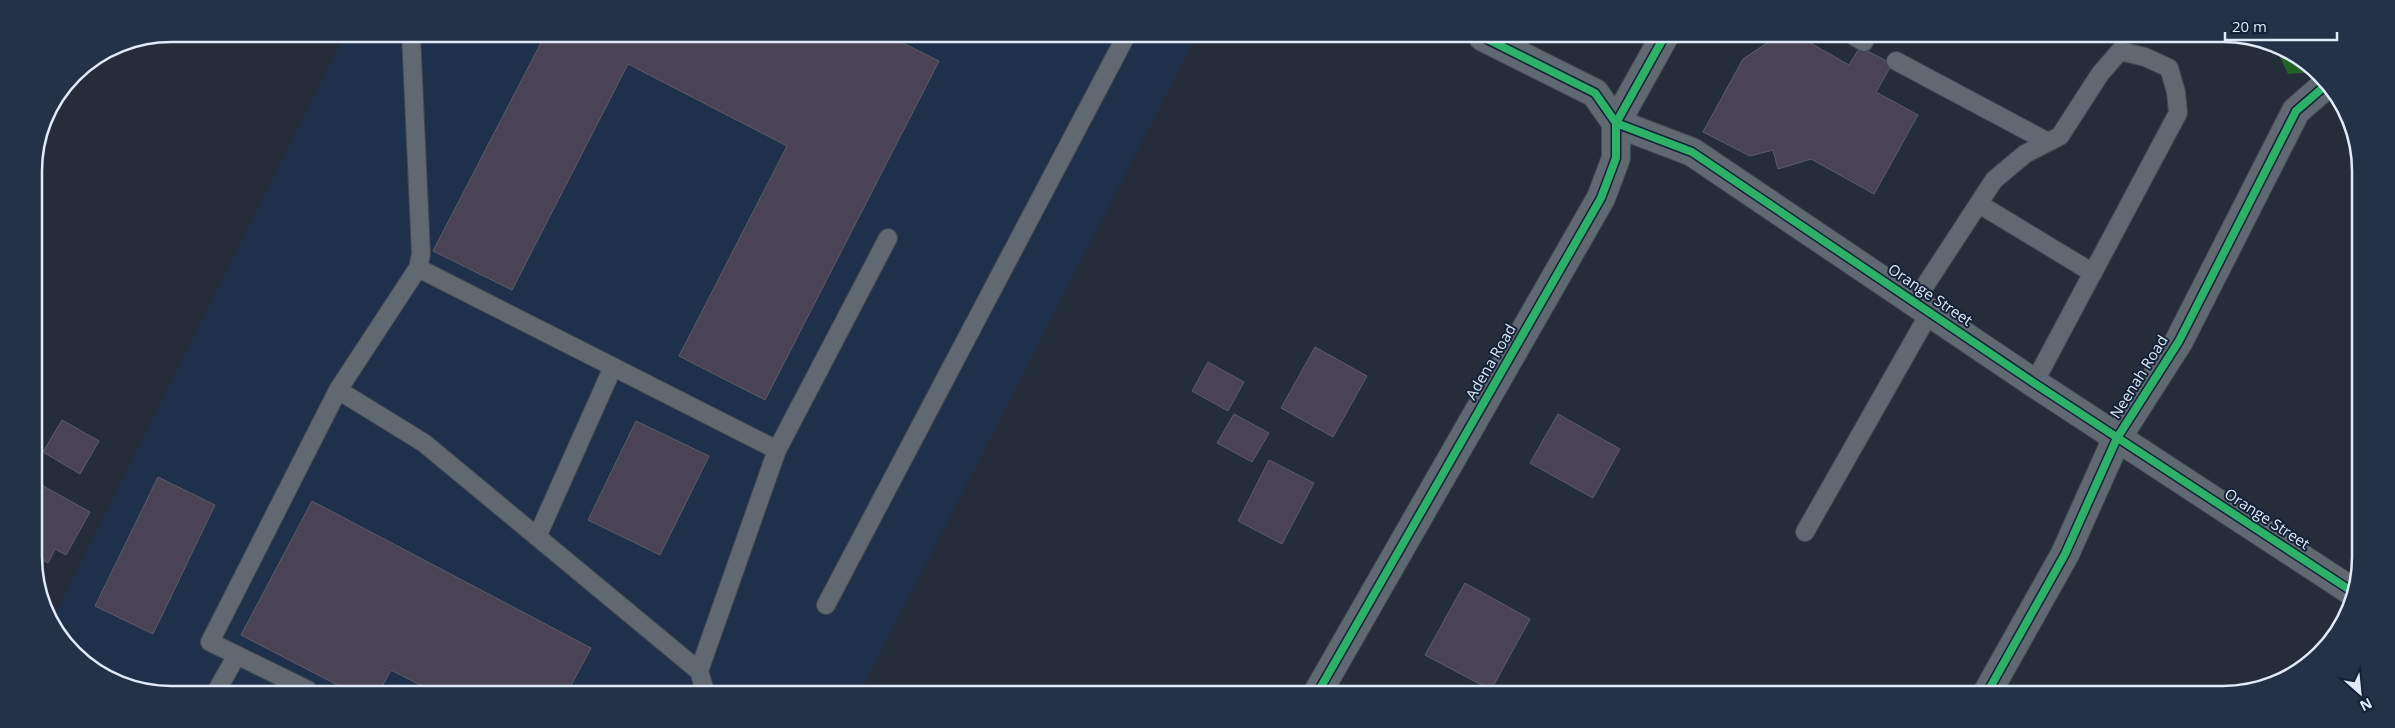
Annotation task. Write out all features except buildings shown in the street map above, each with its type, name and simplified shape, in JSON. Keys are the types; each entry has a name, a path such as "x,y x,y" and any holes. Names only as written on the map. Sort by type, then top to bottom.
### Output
{"street":[{"path":"1494,42 1595,93 1616,123"},
{"name":"Adena Road","path":"1322,685 1600,198 1616,158 1616,123 1661,42"},
{"name":"Neenah Road","path":"1992,685 2065,554 2117,438 2179,341 2296,110 2322,87"},
{"name":"Orange Street","path":"1616,123 1692,152 2034,383 2348,589"}],"lane":[{"path":"300,686 210,642 338,390 418,268 422,254 411,43"},
{"path":"826,605 1123,43"},
{"path":"1805,532 1923,307 1994,180 2025,154 2060,136 2100,74 2120,51 2145,57 2169,68 2176,92 2178,113 2034,383"},
{"path":"1896,61 2048,142"},
{"path":"1979,204 2093,273"},
{"path":"699,671 777,450 888,238"},
{"path":"418,268 777,450"},
{"path":"537,537 613,367"},
{"path":"338,390 424,443 699,671 703,686"},
{"path":"219,686 236,655"}],"shaded area":[{"path":"342,43 1193,43 864,686 171,686 138,681 122,676 107,668 80,648 69,635 56,614"}],"green space":[{"path":"2279,55 2306,73 2288,74"}],"cycle path":[{"path":"1494,42 1595,93 1616,123 1692,152 2034,383 2348,589"},
{"path":"1322,685 1601,198 1616,158 1616,123 1661,42"},
{"path":"1991,685 2065,554 2117,438 2179,341 2296,111 2322,88"}]}
